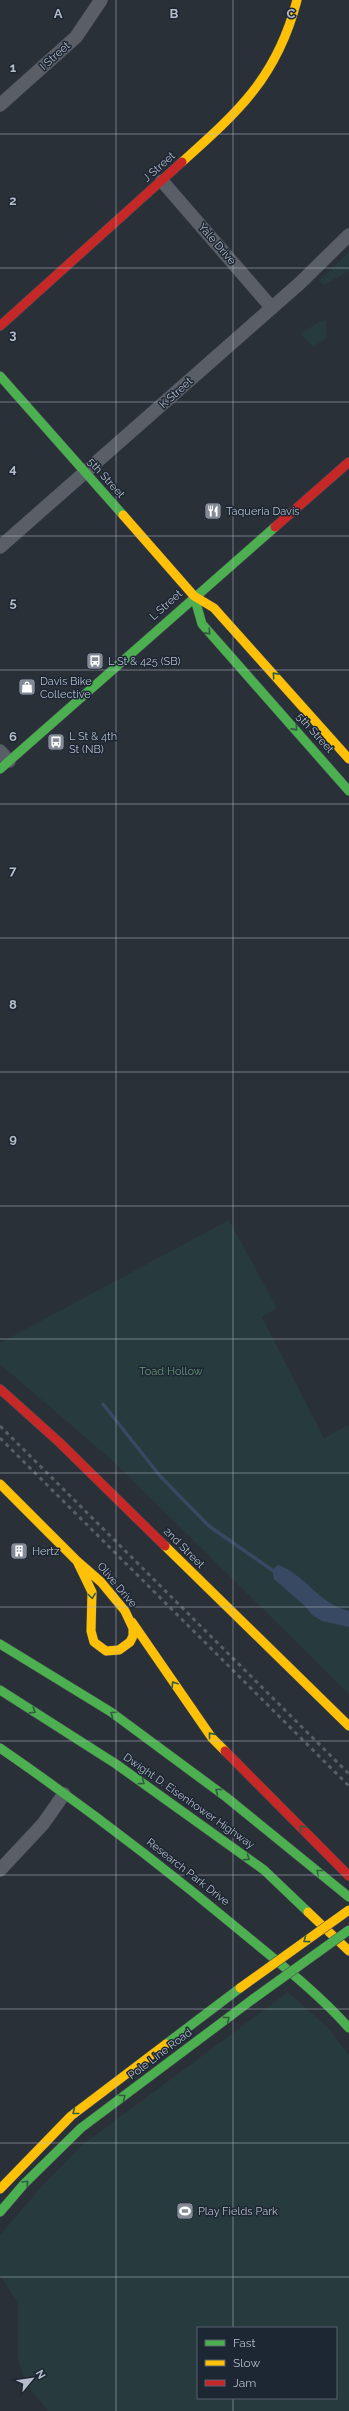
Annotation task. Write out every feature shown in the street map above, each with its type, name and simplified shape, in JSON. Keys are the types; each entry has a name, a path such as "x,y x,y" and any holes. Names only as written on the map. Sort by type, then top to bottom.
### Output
{"main road":[{"name":"J Street","path":"0,326 234,115 260,85 280,53 297,0"},
{"name":"5th Street","path":"0,376 194,596 214,608 349,759"},
{"name":"L Street","path":"4,765 194,596 277,526 349,462"},
{"name":"5th Street","path":"194,596 202,624 349,791"},
{"name":"2nd Street","path":"0,1389 59,1442 349,1726"},
{"name":"Olive Drive","path":"0,1484 77,1561 91,1570 132,1622 133,1635 124,1648 114,1652 108,1652 96,1646 91,1634 93,1596 89,1582 77,1561"},
{"path":"132,1622 212,1738 349,1876"},
{"name":"Dwight D. Eisenhower Highway","path":"0,1644 111,1712 226,1797 349,1897"},
{"name":"Dwight D. Eisenhower Highway","path":"0,1690 116,1764 264,1870 349,1951"},
{"name":"Research Park Drive","path":"0,1748 130,1842 224,1916 336,2013 349,2028"},
{"name":"Pole Line Road","path":"0,2189 71,2116 240,1988 349,1910"},
{"name":"Pole Line Road","path":"0,2212 24,2184 81,2128 253,1999 349,1930"}],"street":[{"name":"I Street","path":"0,105 76,37 101,0"},
{"name":"Yale Drive","path":"162,181 272,308"},
{"name":"K Street","path":"0,547 272,308 349,235"},
{"path":"0,751 4,765"},
{"path":"0,1870 43,1824 64,1794"}],"green space":[{"path":"349,252 349,271 324,285 319,281"},
{"path":"326,320 327,338 313,347 301,334 318,322"},
{"name":"Toad Hollow","path":"229,1220 277,1308 262,1317 324,1438 349,1425 349,1694 113,1461 0,1364 0,1343"},
{"name":"Play Fields Park","path":"288,1992 328,2028 349,2055 349,2411 48,2411 27,2385 18,2360 18,2303 0,2275 0,2235 42,2186 81,2146"}],"water":[{"path":"278,1565 288,1569 329,1603 349,1611 349,1627 322,1621 312,1615 306,1607 274,1579 272,1570"}],"waterway":[{"path":"103,1404 160,1476 209,1526 272,1570"}],"railway":[{"path":"0,1426 349,1774"},
{"path":"0,1438 349,1786"}],"traffic: fast":[{"path":"0,376 123,515"},
{"path":"0,769 275,527"},
{"path":"194,596 202,624 349,791"},
{"path":"0,1644 111,1712 226,1797 349,1897"},
{"path":"0,1690 116,1764 264,1870 308,1912"},
{"path":"0,1748 124,1838 214,1909 298,1979 349,2028"},
{"path":"253,1999 349,1930"},
{"path":"166,2044 240,1988"},
{"path":"0,2212 24,2184 81,2128 253,1999"}],"traffic: slow":[{"path":"182,162 238,109 267,72 279,51 289,27 297,0"},
{"path":"123,515 194,596 214,608 349,759"},
{"path":"0,1484 77,1561 101,1582 125,1611 133,1628 133,1636 130,1642 119,1650 106,1651 94,1642 91,1631 92,1592 77,1561"},
{"path":"165,1546 349,1726"},
{"path":"132,1622 212,1738 225,1751"},
{"path":"240,1988 349,1910"},
{"path":"308,1912 349,1951"},
{"path":"0,2189 71,2116 166,2044"}],"traffic: jam":[{"path":"0,326 182,162"},
{"path":"275,527 349,462"},
{"path":"0,1389 59,1442 165,1546"},
{"path":"225,1751 349,1876"}],"place":[{"name":"Taqueria Davis","path":"213,511"},
{"name":"L St & 425 (SB)","path":"95,661"},
{"name":"Davis Bike Collective","path":"27,687"},
{"name":"L St & 4th St (NB)","path":"56,742"},
{"name":"Hertz","path":"19,1551"},
{"name":"Play Fields Park","path":"185,2211"}]}
